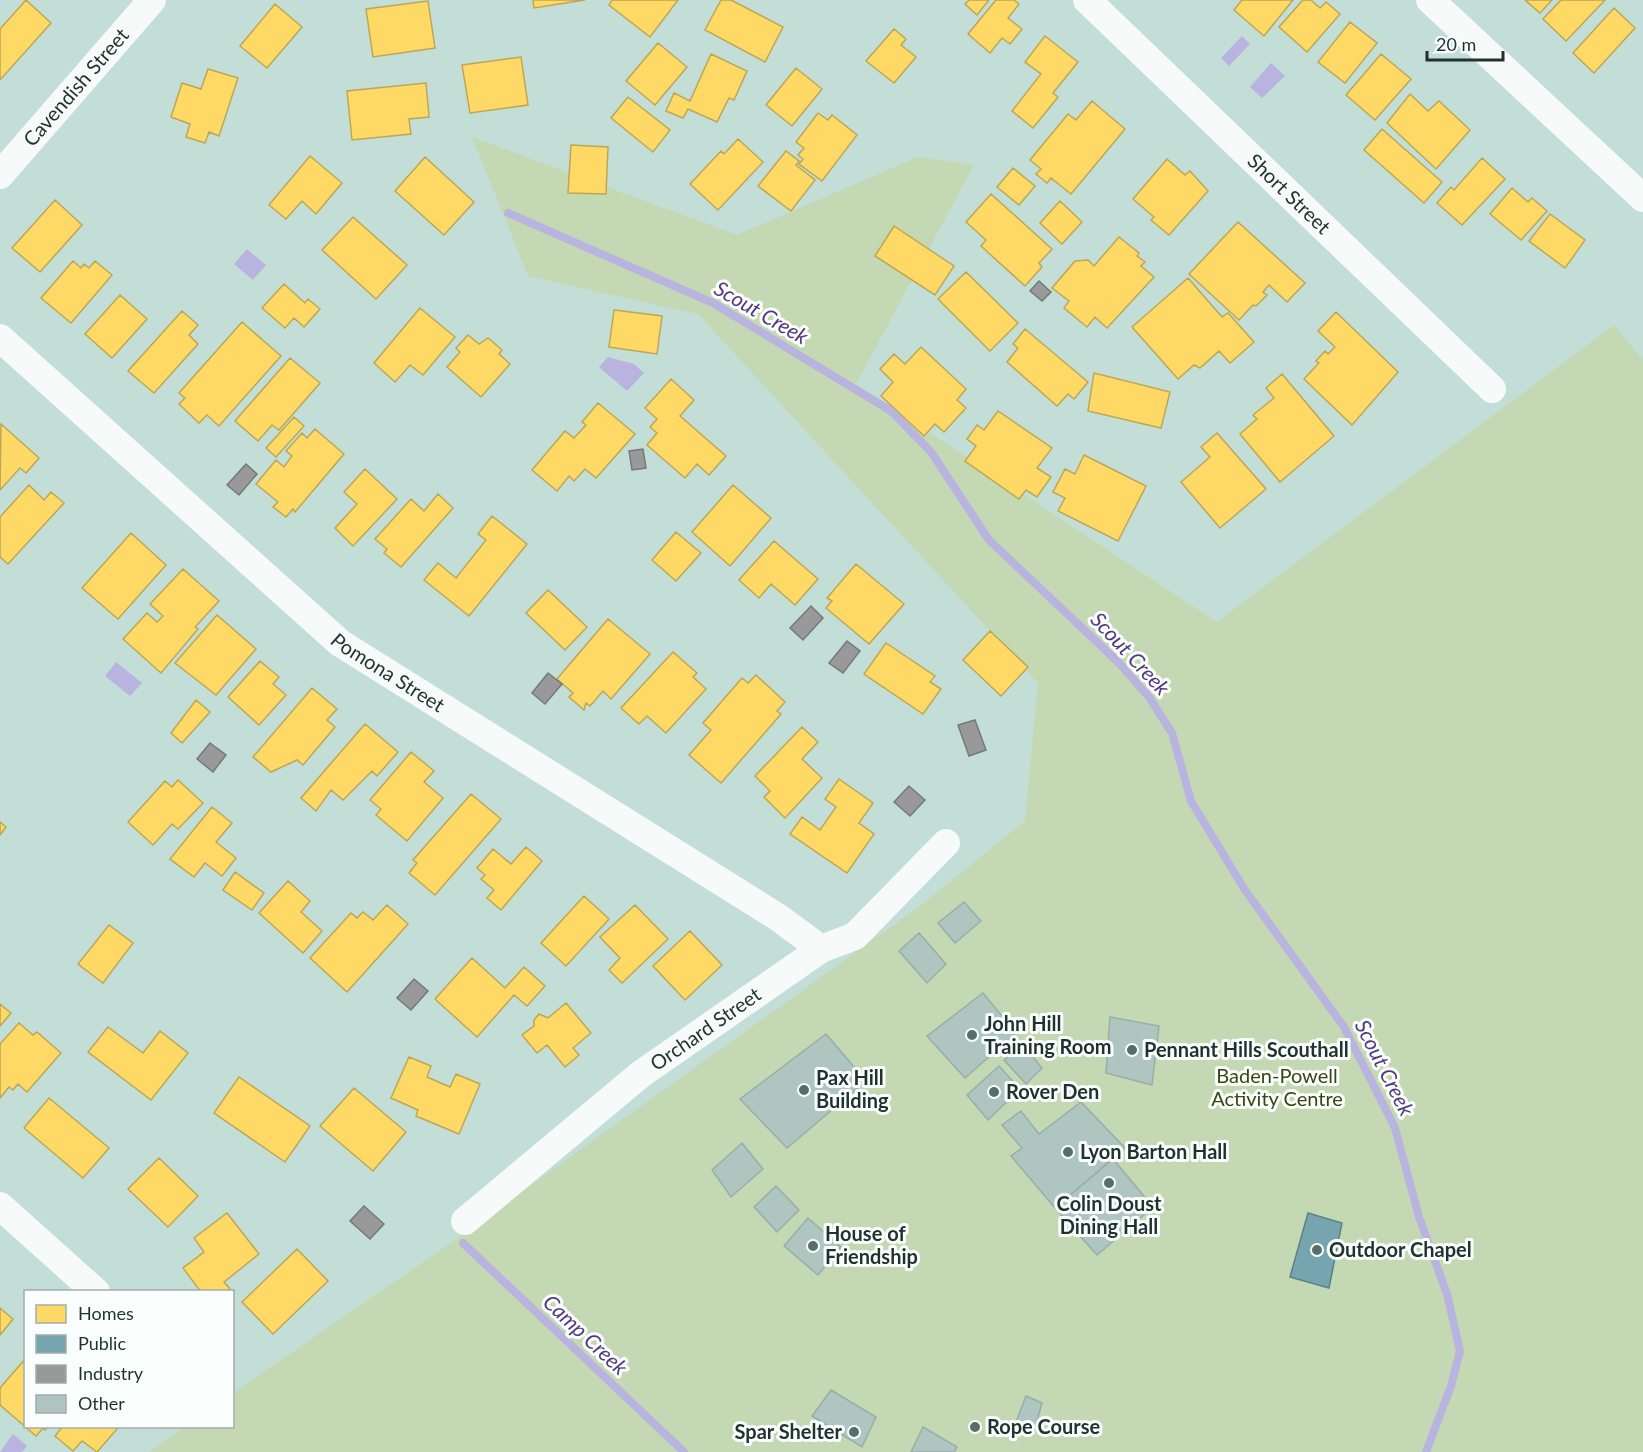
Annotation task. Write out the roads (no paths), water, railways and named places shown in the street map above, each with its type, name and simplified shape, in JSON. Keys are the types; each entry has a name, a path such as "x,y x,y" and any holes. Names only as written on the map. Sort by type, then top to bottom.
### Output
{"street":[{"name":"Cavendish Street","path":"0,175 152,0"},
{"name":"Short Street","path":"1087,0 1492,389"},
{"path":"1430,0 1643,198"},
{"name":"Pomona Street","path":"0,338 340,643 779,918 821,949"},
{"name":"Orchard Street","path":"465,1221 641,1074 821,949 855,936 946,843"},
{"path":"0,1206 94,1290"}],"waterway":[{"name":"Scout Creek","path":"508,213 713,303 891,411 931,452 989,540 1118,662 1149,697 1172,733 1191,801 1245,890 1344,1027 1395,1128 1419,1217 1447,1294 1460,1351 1451,1386 1426,1452"},
{"name":"Camp Creek","path":"463,1243 684,1452"}],"place":[{"name":"John Hill Training Room","path":"972,1035"},
{"name":"Pennant Hills Scouthall","path":"1132,1050"},
{"name":"Pax Hill Building","path":"804,1090"},
{"name":"Rover Den","path":"994,1092"},
{"name":"Lyon Barton Hall","path":"1068,1152"},
{"name":"Colin Doust Dining Hall","path":"1109,1183"},
{"name":"House of Friendship","path":"813,1246"},
{"name":"Outdoor Chapel","path":"1317,1250"},
{"name":"Rope Course","path":"975,1427"},
{"name":"Spar Shelter","path":"854,1432"}],"park label":[{"name":"Baden-Powell Activity Centre","path":"1277,1088"}]}
